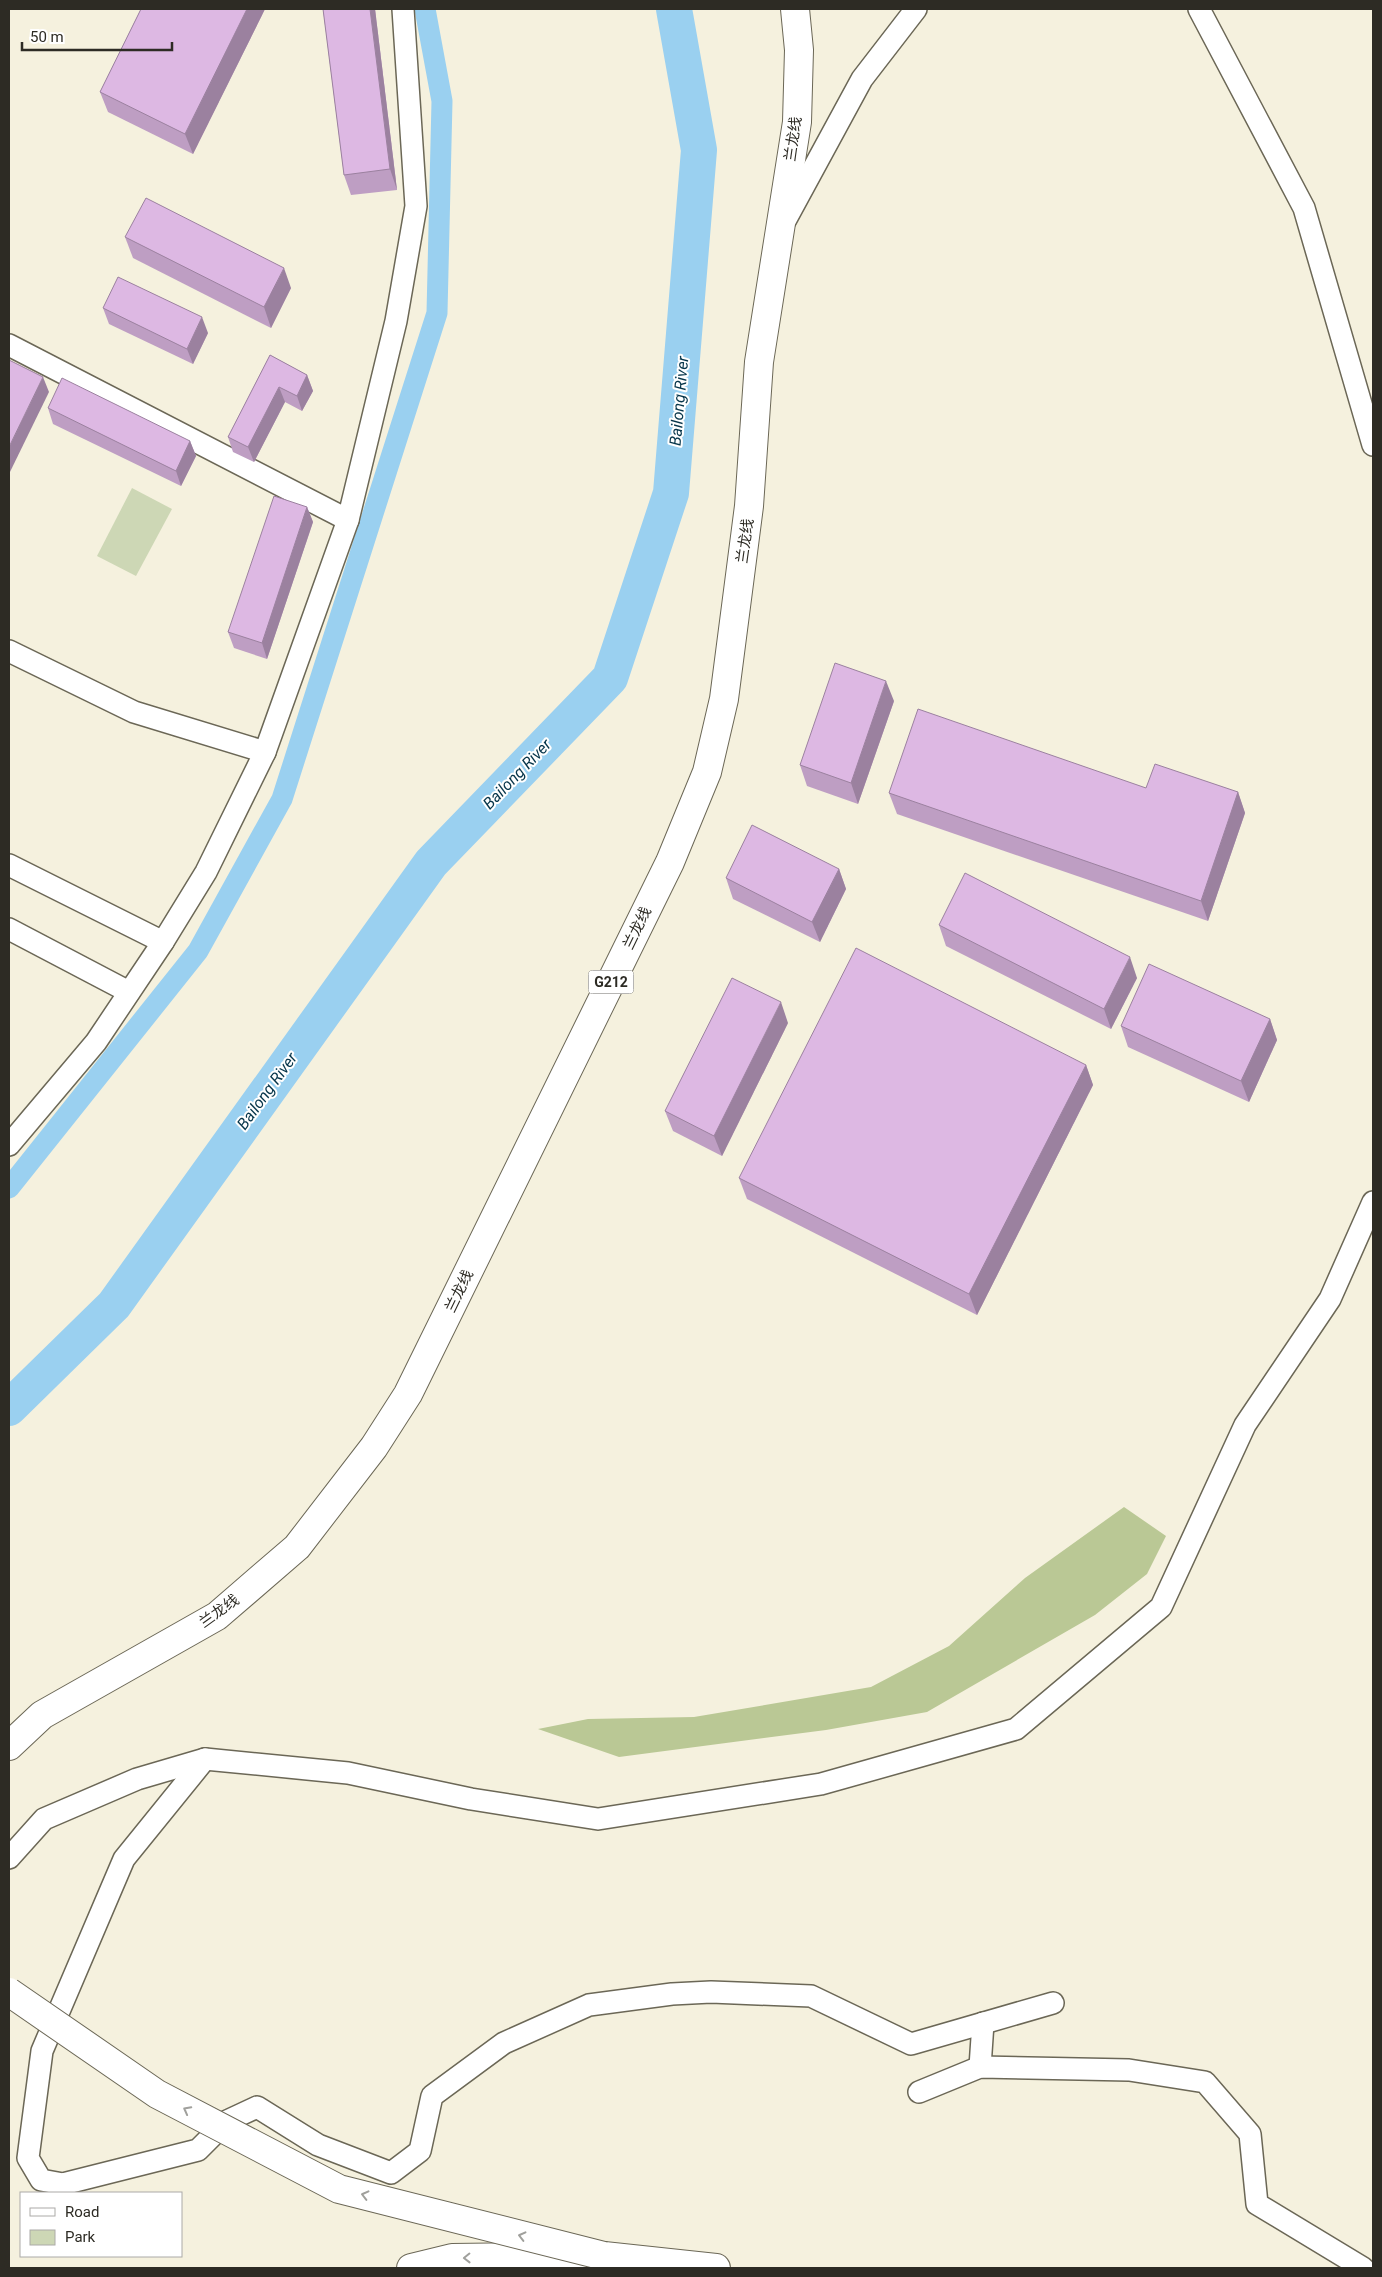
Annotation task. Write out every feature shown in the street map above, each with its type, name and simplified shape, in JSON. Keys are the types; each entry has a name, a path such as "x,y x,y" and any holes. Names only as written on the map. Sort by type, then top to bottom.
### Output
{"highway":[{"name":"兰龙线","path":"9,1746 42,1715 217,1616 297,1547 374,1447 408,1394 670,862 707,772 724,699 749,506 758,362 797,122 799,50 795,9"},
{"path":"9,1992 157,2094 339,2189 604,2256"},
{"path":"411,2268 452,2258 604,2256 716,2268"}],"street":[{"path":"9,1145 96,1042 163,942 206,872 265,752 348,520 396,321 416,206 403,9"},
{"path":"779,230 862,79 916,9"},
{"path":"1199,9 1304,208 1373,445"},
{"path":"9,345 348,520"},
{"path":"9,651 134,712 265,752"},
{"path":"9,865 163,942"},
{"path":"9,929 129,992"},
{"path":"9,1858 44,1819 137,1779 205,1759 348,1772 471,1799 598,1819 821,1784 1016,1729 1161,1607 1245,1425 1330,1299 1373,1202"},
{"path":"205,1759 124,1859 42,2051 28,2158 41,2180 63,2184 198,2150 227,2121 257,2107 318,2144 391,2173 420,2151 432,2096 504,2043 589,2006 692,1993 811,1996 911,2044 1053,2003"},
{"path":"980,2067 983,2023"},
{"path":"919,2092 980,2067 1129,2070 1205,2082 1250,2134 1257,2204 1363,2268"}],"green space":[{"path":"132,488 172,509 136,576 97,556"},
{"path":"1124,1507 1166,1536 1147,1574 1095,1615 927,1712 826,1730 619,1757 538,1729 588,1719 694,1717 871,1687 949,1646 1025,1578"}],"building":[{"path":"141,9 247,9 185,134 100,92"},
{"path":"323,9 370,9 390,169 344,175"},
{"path":"146,198 284,268 264,307 125,237"},
{"path":"118,277 202,317 187,349 103,308"},
{"path":"270,355 307,375 297,396 279,387 248,447 228,437"},
{"path":"9,360 43,377 9,447"},
{"path":"62,378 190,441 176,471 48,408"},
{"path":"274,496 307,507 262,643 228,632"},
{"path":"835,663 886,681 851,783 800,765"},
{"path":"918,709 1146,788 1155,764 1238,792 1201,901 889,793"},
{"path":"752,825 839,869 812,922 726,878"},
{"path":"965,873 1130,957 1104,1009 939,925"},
{"path":"856,948 1086,1065 969,1294 739,1178"},
{"path":"1149,964 1270,1019 1241,1081 1121,1026"},
{"path":"732,978 781,1002 714,1136 665,1111"}],"waterway":[{"path":"9,1188 198,951 282,799 437,313 442,101 425,9"},
{"name":"Bailong River","path":"9,1408 114,1305 431,863 610,678 671,493 699,150 674,9"}]}
